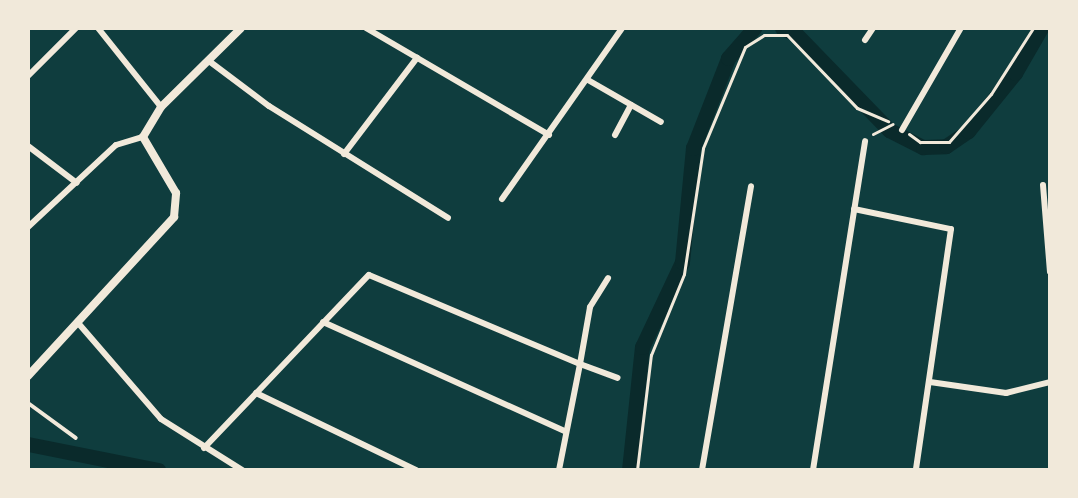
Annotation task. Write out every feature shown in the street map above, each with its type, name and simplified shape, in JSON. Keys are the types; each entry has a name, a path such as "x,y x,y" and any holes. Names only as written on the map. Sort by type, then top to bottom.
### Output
{"street":[{"path":"28,76 76,28"},
{"path":"98,28 161,107"},
{"path":"143,137 161,107 241,28"},
{"path":"366,28 549,135"},
{"path":"502,199 588,80 622,28"},
{"path":"865,40 873,28"},
{"path":"902,130 960,28"},
{"path":"344,154 417,58"},
{"path":"209,60 344,154 448,218"},
{"path":"588,80 661,122"},
{"path":"615,135 632,105"},
{"path":"28,227 125,139 143,137"},
{"path":"28,376 79,324 178,205 143,137"},
{"path":"813,470 865,141"},
{"path":"28,146 77,183"},
{"path":"1043,185 1050,272"},
{"path":"702,470 751,186"},
{"path":"854,209 951,229 916,470"},
{"path":"204,448 359,281 377,276 579,364 618,378"},
{"path":"559,470 564,432 590,308 608,278"},
{"path":"323,322 564,432"},
{"path":"79,324 161,419 242,470"},
{"path":"930,382 1006,393 1050,382"},
{"path":"256,393 416,470"}],"lane":[{"path":"28,403 76,438"}],"path":[{"path":"902,130 920,142 949,142 991,94 1033,28"},
{"path":"637,470 651,356 684,274 703,148 745,47 764,35 787,35 857,108 888,121"}],"waterway":[{"path":"629,470 642,347 682,262 693,148 728,58 754,28"},
{"path":"782,28 796,34 889,130 923,147 946,146 968,131 1015,73 1041,28"},
{"path":"28,444 158,470"}]}
